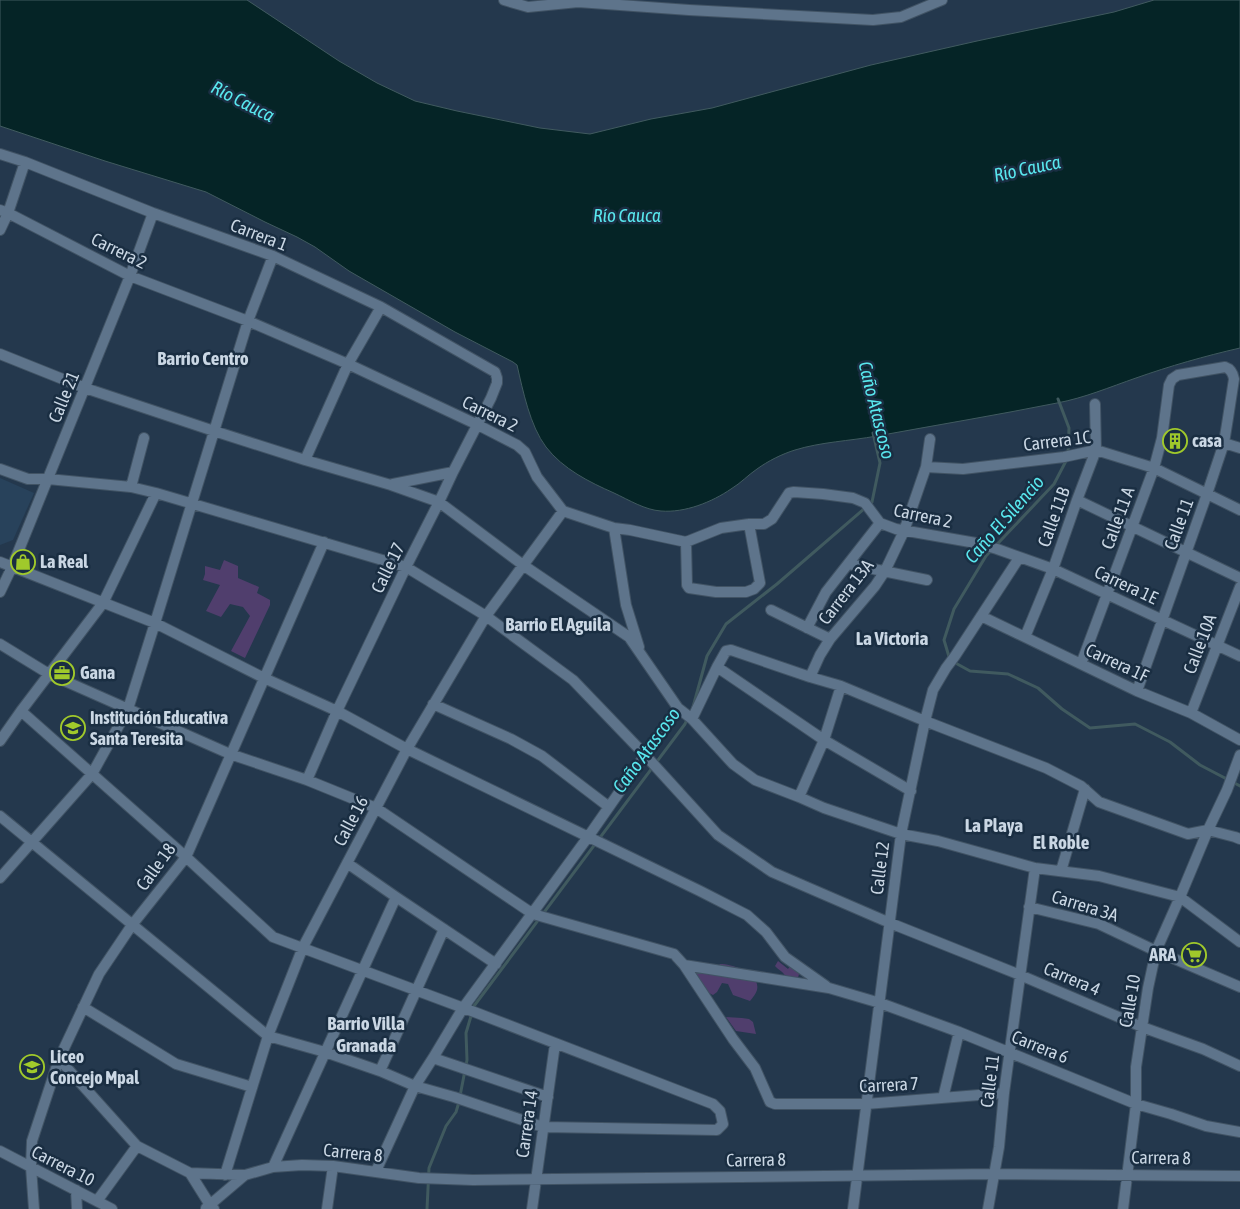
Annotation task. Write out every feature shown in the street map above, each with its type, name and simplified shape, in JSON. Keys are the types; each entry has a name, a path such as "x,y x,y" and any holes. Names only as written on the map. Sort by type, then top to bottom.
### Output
{"street":[{"path":"504,0 528,7 578,2 873,20 900,17 942,0"},
{"name":"Carrera 1","path":"0,154 25,162 153,213 273,256 381,307 495,372"},
{"path":"0,230 4,212 25,162"},
{"name":"Carrera 2","path":"4,212 130,276 248,321 348,364 517,445 525,452 537,477 563,510"},
{"name":"Calle 21","path":"0,592 85,388 153,213"},
{"path":"0,878 92,774 128,709 248,321 273,256"},
{"path":"305,460 348,364 381,307"},
{"path":"0,354 85,388 439,502 523,565 629,637 678,708 689,717 733,764 755,780 824,808 901,834 938,841 1034,868 1099,876 1180,897 1240,942"},
{"name":"Calle 11 A","path":"1081,664 1154,468 1162,438 1169,385 1172,379 1178,375 1225,367"},
{"name":"Calle 11","path":"1137,691 1224,442 1234,379 1230,369 1225,367"},
{"name":"Calle 17","path":"307,780 337,711 406,567 478,425 497,383 495,372"},
{"name":"Calle 11B","path":"1025,637 1053,569 1096,450 1095,404"},
{"path":"131,487 144,438"},
{"name":"Carrera 13A","path":"810,677 820,654 830,639 875,586 885,571 904,531 926,467 930,439"},
{"path":"1224,442 1240,448"},
{"name":"Carrera 1C","path":"926,467 963,469 1067,456 1096,450 1154,468 1240,510"},
{"name":"Carrera 4","path":"0,469 28,479 48,479 131,487 156,493 406,567 486,616 572,680 652,762 718,835 772,872 890,923 1203,1049 1240,1066"},
{"path":"391,485 453,472"},
{"name":"Carrera 2","path":"686,542 721,528 764,524 772,519 789,493 794,492 853,498 865,503 880,523 896,529 997,548"},
{"path":"0,741 103,603 156,493"},
{"path":"1077,500 1240,578"},
{"path":"563,510 614,528 686,542 687,585 689,588 716,592 746,592 754,589 760,583 749,524"},
{"name":"Calle 16","path":"225,1175 268,1036 303,948 407,749 433,704 486,616 563,510"},
{"path":"807,628 826,592 880,523"},
{"path":"614,528 626,605 642,657"},
{"name":"Calle 18","path":"34,1209 31,1167 32,1141 58,1059 99,974 132,926 186,857 324,542"},
{"name":"Carrera 1E","path":"997,548 1019,558 1053,569 1240,656"},
{"name":"Calle 12","path":"853,1209 901,834 925,721 933,690 1019,558"},
{"path":"0,562 156,623 264,678 337,711 407,749 747,915 766,932 785,957 830,988"},
{"path":"849,564 927,580"},
{"name":"Calle 10A","path":"1191,713 1240,587"},
{"path":"771,610 830,639"},
{"name":"Carrera 1F","path":"981,616 1137,691 1191,713 1240,740"},
{"path":"0,644 49,674 230,754 307,780 376,808 538,916 674,954 684,965 830,988"},
{"path":"689,717 726,651 731,650 841,686 1046,768 1082,786 1099,802 1188,834 1208,830 1235,836 1240,840"},
{"path":"717,667 824,740 911,791"},
{"path":"799,797 824,740 841,686"},
{"path":"433,704 510,739 542,756 609,807"},
{"path":"376,1172 415,1086 433,1058 470,1010 496,964 538,916 594,839 609,807 652,762 678,708"},
{"path":"0,816 268,1036 326,1052 380,1071 415,1086 543,1127 718,1130 722,1124 720,1111 713,1104 470,1010 273,937 21,711"},
{"name":"Calle 10","path":"1123,1209 1136,1104 1136,1067 1156,951 1227,790 1240,755"},
{"path":"1061,871 1085,789"},
{"path":"347,863 496,964"},
{"name":"Calle 11","path":"988,1209 999,1147 1004,1093 1034,868"},
{"path":"273,1167 396,897"},
{"name":"Carrera 3A","path":"1029,907 1099,924 1240,987"},
{"path":"380,1071 444,929"},
{"name":"Carrera 7","path":"684,965 733,1039 755,1068 770,1102 776,1104 866,1104 1004,1093"},
{"name":"Carrera 6","path":"830,988 880,1002 1010,1052 1136,1104 1206,1126 1240,1132"},
{"path":"83,1007 176,1064 252,1087"},
{"path":"943,1098 959,1032"},
{"name":"Carrera 14","path":"532,1209 555,1044"},
{"path":"433,1058 548,1097"},
{"path":"58,1059 137,1146 190,1173 245,1175"},
{"path":"97,1201 137,1146"},
{"name":"Carrera 10","path":"0,1151 112,1209"},
{"name":"Carrera 8","path":"245,1175 273,1167 302,1165 333,1166 419,1178 536,1179 994,1174 1240,1176"},
{"path":"327,1209 333,1166"},
{"path":"190,1173 210,1208 245,1175"},
{"path":"76,1190 77,1209"}],"shaded area":[{"path":"0,478 34,493 13,540 0,545"},
{"path":"224,560 238,566 238,578 259,587 257,593 270,600 270,605 245,658 231,651 250,616 243,607 230,604 221,617 206,611 220,585 203,580 205,566 220,570"},
{"path":"778,961 788,969 790,966 800,970 798,978 786,977 775,966"},
{"path":"720,964 738,968 755,979 757,990 750,1001 733,995 728,984 722,983 713,995 705,991 690,970 707,972 710,975"},
{"path":"726,1017 749,1019 753,1022 756,1034 736,1031"}],"water":[{"name":"Río Cauca","path":"0,0 247,0 339,61 377,83 415,101 540,128 590,134 651,119 712,108 871,65 1114,12 1154,0 1240,0 1240,348 1175,365 1067,401 877,436 805,447 770,461 754,471 735,487 707,502 679,510 661,511 649,509 586,479 568,468 553,455 540,439 528,408 517,365 513,362 455,332 349,271 297,237 206,192 0,126"}],"waterway":[{"name":"Caño El Silencio","path":"1058,399 1069,428 1068,453"},
{"name":"Caño Atascoso","path":"693,707 707,656 726,624 777,584 872,502 880,463 873,433"},
{"name":"Caño El Silencio","path":"1067,459 1054,484 986,556 954,609 944,640 950,660 970,671 1008,674 1038,688 1062,709 1090,728 1135,724 1170,742 1200,765 1240,786"},
{"name":"Caño Atascoso","path":"460,1096 467,1060 466,1033 474,1006 685,724 688,717"},
{"name":"Caño Atascoso","path":"427,1209 429,1168 446,1126 456,1112 459,1102"}],"place":[{"name":"casa","path":"1175,441"},
{"name":"La Real","path":"23,562"},
{"name":"Gana","path":"62,673"},
{"name":"Institución Educativa Santa Teresita","path":"73,728"},
{"name":"ARA","path":"1194,955"},
{"name":"Liceo Concejo Mpal","path":"32,1067"}],"district":[{"name":"Barrio Centro","path":"203,358"},
{"name":"Barrio El Aguila","path":"558,624"},
{"name":"La Victoria","path":"892,638"},
{"name":"La Playa","path":"994,825"},
{"name":"El Roble","path":"1061,842"},
{"name":"Barrio Villa Granada","path":"366,1034"}]}
